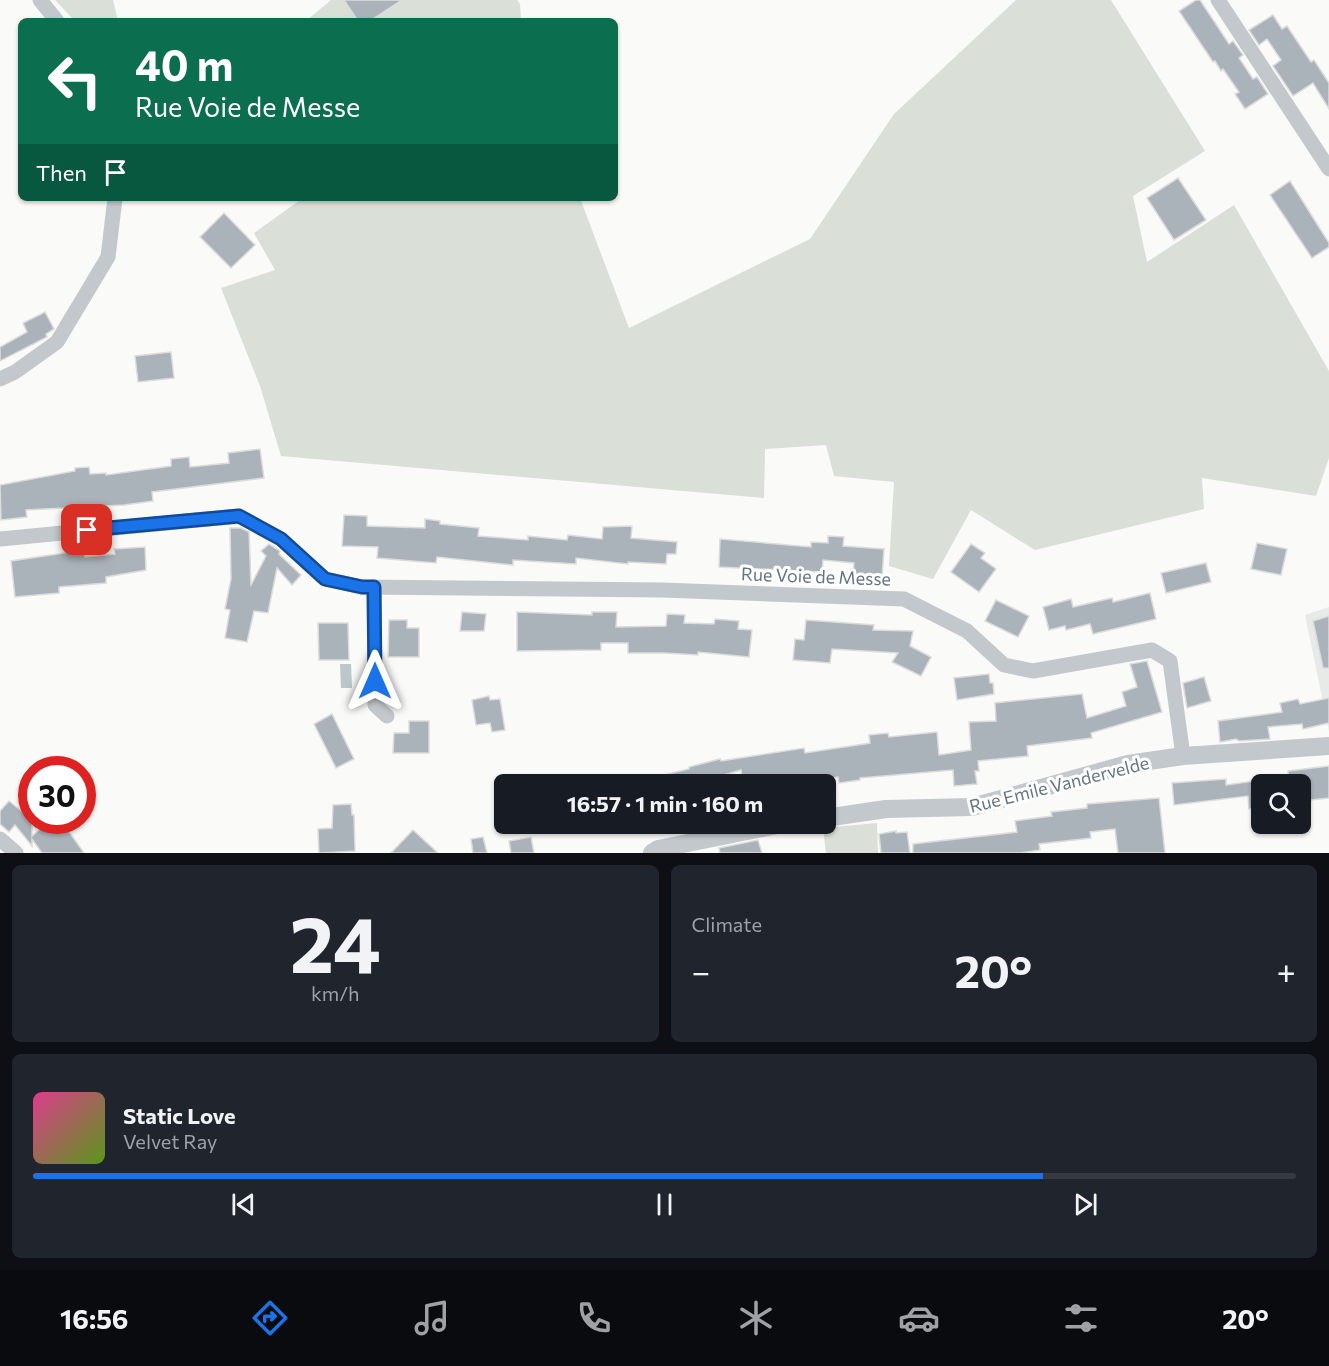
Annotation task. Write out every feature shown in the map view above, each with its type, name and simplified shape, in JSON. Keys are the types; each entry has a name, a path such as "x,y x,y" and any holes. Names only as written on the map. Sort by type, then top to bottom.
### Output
{"street":[{"path":"40,0 55,18"},
{"path":"1218,0 1329,169"},
{"path":"0,379 15,372 57,342 108,257 115,201"},
{"name":"Rue Voie de Messe","path":"0,538 239,516 281,539 325,579 362,587 662,590 904,599 967,632 1004,665 1033,671 1152,650 1170,661 1183,756"},
{"path":"374,587 375,705 387,716"},
{"name":"Rue Emile Vandervelde","path":"836,816 886,809 972,807 1128,764 1183,756 1329,746"},
{"path":"652,853 658,849 732,834"},
{"path":"0,839 16,853"}],"shaded area":[{"path":"55,0 113,0 117,18 72,18"},
{"path":"331,0 517,0 520,4 521,18 310,18"},
{"path":"1016,0 1111,0 1205,151 1133,196 1147,262 1234,205 1329,371 1329,458 1316,496 1202,478 1204,509 1035,550 971,510 933,579 889,566 894,482 834,476 826,445 765,449 764,498 281,456 260,386 221,288 275,270 254,233 299,201 581,201 629,328 810,239 894,114"},
{"path":"1329,607 1329,731 1305,615"},
{"path":"340,664 351,664 352,688 341,688"},
{"path":"877,823 878,853 826,853 824,834 836,834 836,827"}],"building":[{"path":"344,0 402,0 375,18 356,18"},
{"path":"1196,0 1200,0 1229,44 1233,41 1243,55 1239,58 1253,79 1257,77 1268,94 1245,109 1235,94 1239,92 1223,69 1221,71 1215,61 1213,62 1179,11"},
{"path":"1273,15 1282,29 1287,26 1311,62 1314,60 1329,83 1329,109 1313,83 1293,96 1273,66 1281,60 1267,39 1259,45 1249,30"},
{"path":"1178,178 1206,220 1174,240 1147,198"},
{"path":"1290,181 1329,243 1329,247 1312,258 1270,195"},
{"path":"224,213 255,245 231,268 200,237"},
{"path":"45,312 54,329 46,334 47,337 0,361 0,347 27,332 23,323"},
{"path":"171,352 174,378 138,382 135,356"},
{"path":"260,449 264,478 152,492 153,501 124,505 26,510 27,517 1,520 0,485 75,471 75,468 89,467 90,474 106,473 106,475 171,466 171,459 189,457 190,467 229,463 228,453"},
{"path":"344,515 367,516 367,526 425,528 425,519 440,521 440,524 479,528 478,536 528,540 528,536 567,540 568,535 602,539 603,527 632,526 631,538 677,542 676,554 667,554 666,564 628,562 628,564 576,558 576,564 513,560 513,565 437,557 436,563 377,558 378,547 342,546"},
{"path":"230,528 241,528 249,532 251,585 266,556 261,551 269,544 280,551 279,554 301,575 292,585 277,568 268,613 254,611 247,642 225,638 230,610 225,609 231,579"},
{"path":"828,536 844,537 843,546 884,549 882,578 853,576 854,563 823,560 822,572 719,567 720,539 811,547 811,542 828,543"},
{"path":"1257,543 1287,549 1281,575 1251,569"},
{"path":"971,544 985,553 981,558 996,569 979,592 951,572"},
{"path":"145,547 146,570 106,577 106,583 59,587 59,593 15,597 11,561 84,550 85,557 115,554 114,549"},
{"path":"1206,563 1211,582 1166,593 1161,573"},
{"path":"1150,593 1156,619 1093,634 1090,624 1066,630 1065,626 1049,630 1043,607 1071,599 1073,607 1112,598 1113,602"},
{"path":"996,600 1029,616 1018,637 985,621"},
{"path":"462,612 486,614 484,631 460,631"},
{"path":"517,612 592,615 592,612 617,612 616,627 666,626 667,614 685,615 684,623 714,624 715,619 739,621 738,629 752,630 749,657 698,652 698,655 628,653 628,643 601,643 601,650 517,651"},
{"path":"1329,616 1329,668 1323,668 1313,621"},
{"path":"389,620 407,620 407,628 419,628 419,657 388,657"},
{"path":"806,620 874,625 873,630 913,631 910,646 931,657 921,676 892,662 898,653 832,649 830,663 793,660 795,639 804,640"},
{"path":"318,623 348,623 349,660 319,660"},
{"path":"1147,661 1162,712 1091,733 1092,738 1027,746 1028,756 978,761 979,771 975,771 977,784 954,786 953,770 860,778 860,780 839,783 836,774 742,774 741,770 727,774 668,774 720,759 721,761 804,748 805,753 870,743 869,735 888,733 889,737 937,732 939,755 971,750 969,722 996,721 995,703 1082,694 1087,718 1126,706 1122,692 1137,687 1130,664"},
{"path":"989,674 994,694 957,700 954,678"},
{"path":"1204,677 1211,701 1187,708 1183,683"},
{"path":"489,696 490,700 500,699 505,730 492,732 490,723 476,725 472,700"},
{"path":"1329,698 1329,723 1303,729 1302,724 1268,727 1270,739 1239,741 1236,739 1220,742 1218,721 1282,712 1280,703 1298,699 1300,704"},
{"path":"332,714 354,759 336,768 314,724"},
{"path":"409,721 429,721 429,753 393,753 394,733 409,733"},
{"path":"1329,766 1329,798 1311,800 1311,774 1288,774 1288,771"},
{"path":"1226,779 1226,785 1251,782 1251,809 1249,809 1248,796 1174,805 1172,783"},
{"path":"1159,798 1165,853 1118,853 1115,829 1090,832 1091,838 1039,844 1040,850 1020,853 913,853 913,844 1017,832 1015,821 1052,816 1051,812 1087,808 1087,804"},
{"path":"9,801 18,808 18,829 15,825 9,832 0,824 0,811"},
{"path":"351,804 352,815 354,815 355,851 319,853 318,829 332,828 333,805"},
{"path":"413,830 438,853 391,853"},
{"path":"896,831 896,833 907,832 910,853 881,853 879,834"},
{"path":"22,834 32,834 32,836 34,834 71,834 84,853 42,853 32,839 32,846"},
{"path":"483,837 487,853 473,853 471,839"},
{"path":"531,837 534,853 511,853 509,841"},
{"path":"758,840 762,853 720,853 719,848"}],"route":[{"path":"87,530 239,516 281,539 325,579 362,587 374,587 375,681"}]}
